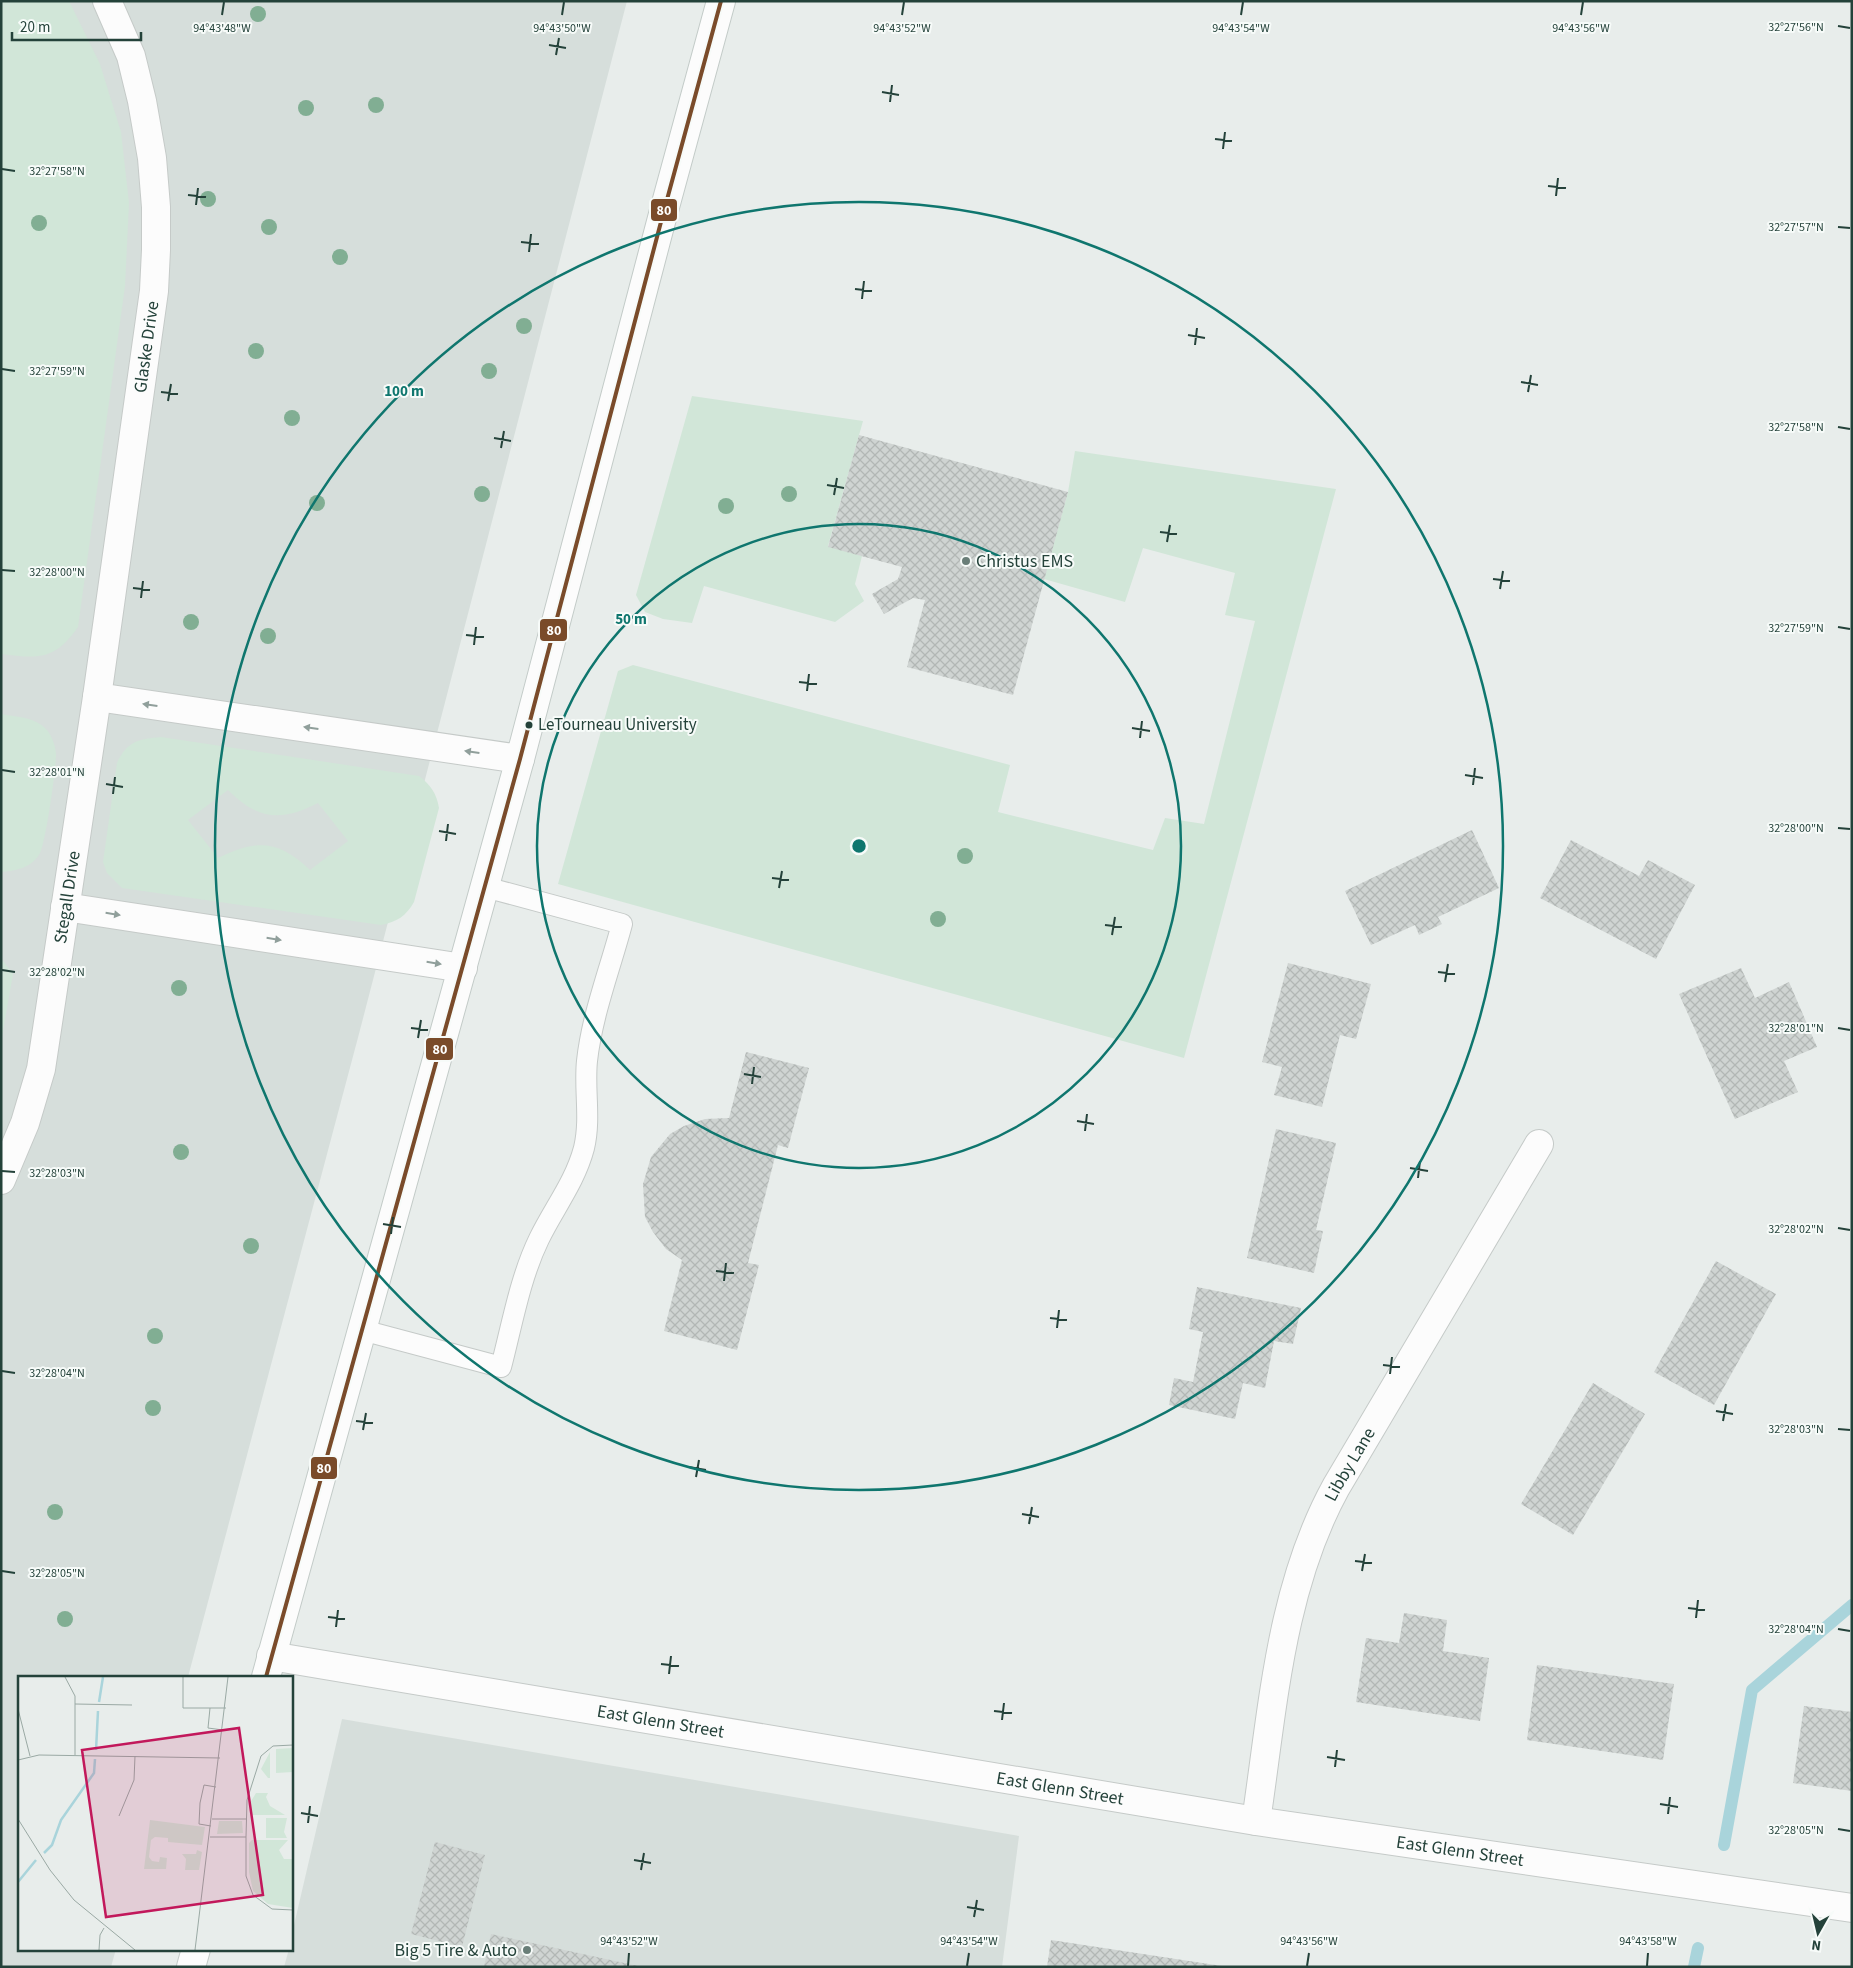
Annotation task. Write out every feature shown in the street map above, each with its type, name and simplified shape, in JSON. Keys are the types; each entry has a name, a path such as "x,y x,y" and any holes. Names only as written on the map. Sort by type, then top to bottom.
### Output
{"street":[{"name":"Glaske Drive","path":"97,697 154,291 156,250 156,207 152,158 142,101 131,56 106,1"},
{"path":"269,1666 520,759 721,1"},
{"path":"97,697 520,759"},
{"name":"Stegall Drive","path":"1,1180 25,1123 41,1069 97,697"},
{"path":"65,907 463,968"},
{"name":"Libby Lane","path":"1256,1820 1286,1625 1295,1584 1308,1544 1336,1487 1539,1144"},
{"name":"East Glenn Street","path":"269,1666 1256,1820 1852,1908"},
{"path":"192,1967 196,1950"}],"lane":[{"path":"362,1330 501,1367 531,1258 539,1239 574,1179 580,1164 587,1126 587,1062 590,1042 622,924 485,887"}],"shaded area":[{"path":"1,1 627,1 360,1030 188,1676 18,1676 18,1950 116,1950 111,1967 1,1967"},
{"path":"342,1719 1019,1836 1002,1967 284,1967 289,1950 292,1950 292,1934"}],"green space":[{"path":"1,1 69,1 100,64 121,132 129,203 125,286 78,627 62,646 54,651 45,655 26,657 1,654"},
{"path":"692,396 863,421 828,546 862,556 855,584 864,601 835,622 704,586 692,623 663,619 645,612 636,595"},
{"path":"1075,451 1336,489 1184,1058 558,884 618,671 633,665 1010,765 998,812 1153,850 1165,818 1204,824 1255,621 1225,615 1235,573 1143,548 1125,602 1044,579 1068,492"},
{"path":"1,714 26,718 43,726 52,738 56,755 48,820 40,853 29,865 12,871 1,872"},
{"path":"161,737 419,776 426,782 437,798 439,808 414,902 411,907 401,918 381,925 122,888 107,873 103,862 117,763 125,750 134,742","holes":["228,790 239,800 260,812 270,815 293,813 318,803 348,841 310,870 288,853 267,846 244,848 218,858 188,820"]},
{"path":"1,958 13,974 1,1042"}],"building":[{"name":"Christus EMS","path":"859,435 1068,492 1013,695 907,667 925,600 913,598 884,614 872,594 898,579 902,567 828,547"},
{"path":"1472,830 1499,888 1438,917 1442,924 1419,935 1415,925 1371,945 1345,891"},
{"path":"1571,840 1639,876 1648,860 1695,885 1656,959 1540,898"},
{"path":"1288,963 1371,984 1356,1039 1340,1035 1322,1107 1274,1095 1282,1067 1262,1062"},
{"path":"1741,968 1755,998 1789,982 1817,1047 1784,1061 1798,1092 1735,1119 1679,994"},
{"path":"746,1052 809,1068 788,1148 778,1145 748,1263 759,1265 737,1350 664,1331 682,1260 666,1249 653,1232 645,1217 643,1184 651,1157 670,1134 684,1126 705,1119 729,1118"},
{"path":"1276,1129 1336,1143 1316,1230 1323,1231 1314,1273 1247,1258"},
{"path":"1716,1261 1776,1294 1714,1405 1654,1372"},
{"path":"1197,1287 1301,1308 1293,1344 1274,1341 1265,1388 1243,1383 1235,1419 1169,1405 1174,1378 1193,1382 1203,1332 1189,1329"},
{"path":"1593,1383 1645,1414 1573,1535 1521,1504"},
{"path":"1404,1613 1447,1620 1443,1651 1489,1658 1480,1721 1356,1702 1366,1638 1399,1643"},
{"path":"1537,1665 1674,1684 1663,1760 1527,1740"},
{"path":"1804,1706 1852,1712 1852,1791 1793,1783"},
{"path":"435,1842 485,1855 462,1947 411,1934"},
{"name":"Big 5 Tire & Auto","path":"491,1934 638,1966 484,1967"},
{"path":"1051,1940 1222,1966 1222,1967 1047,1967"}],"waterway":[{"path":"1724,1845 1752,1690 1852,1605"},
{"path":"1694,1967 1698,1948"}],"transit line":[{"name":"80","path":"266,1676 520,759 721,1"}],"place":[{"name":"Christus EMS","path":"966,561"},
{"name":"LeTourneau University","path":"529,725"},
{"name":"Big 5 Tire & Auto","path":"527,1950"}]}
